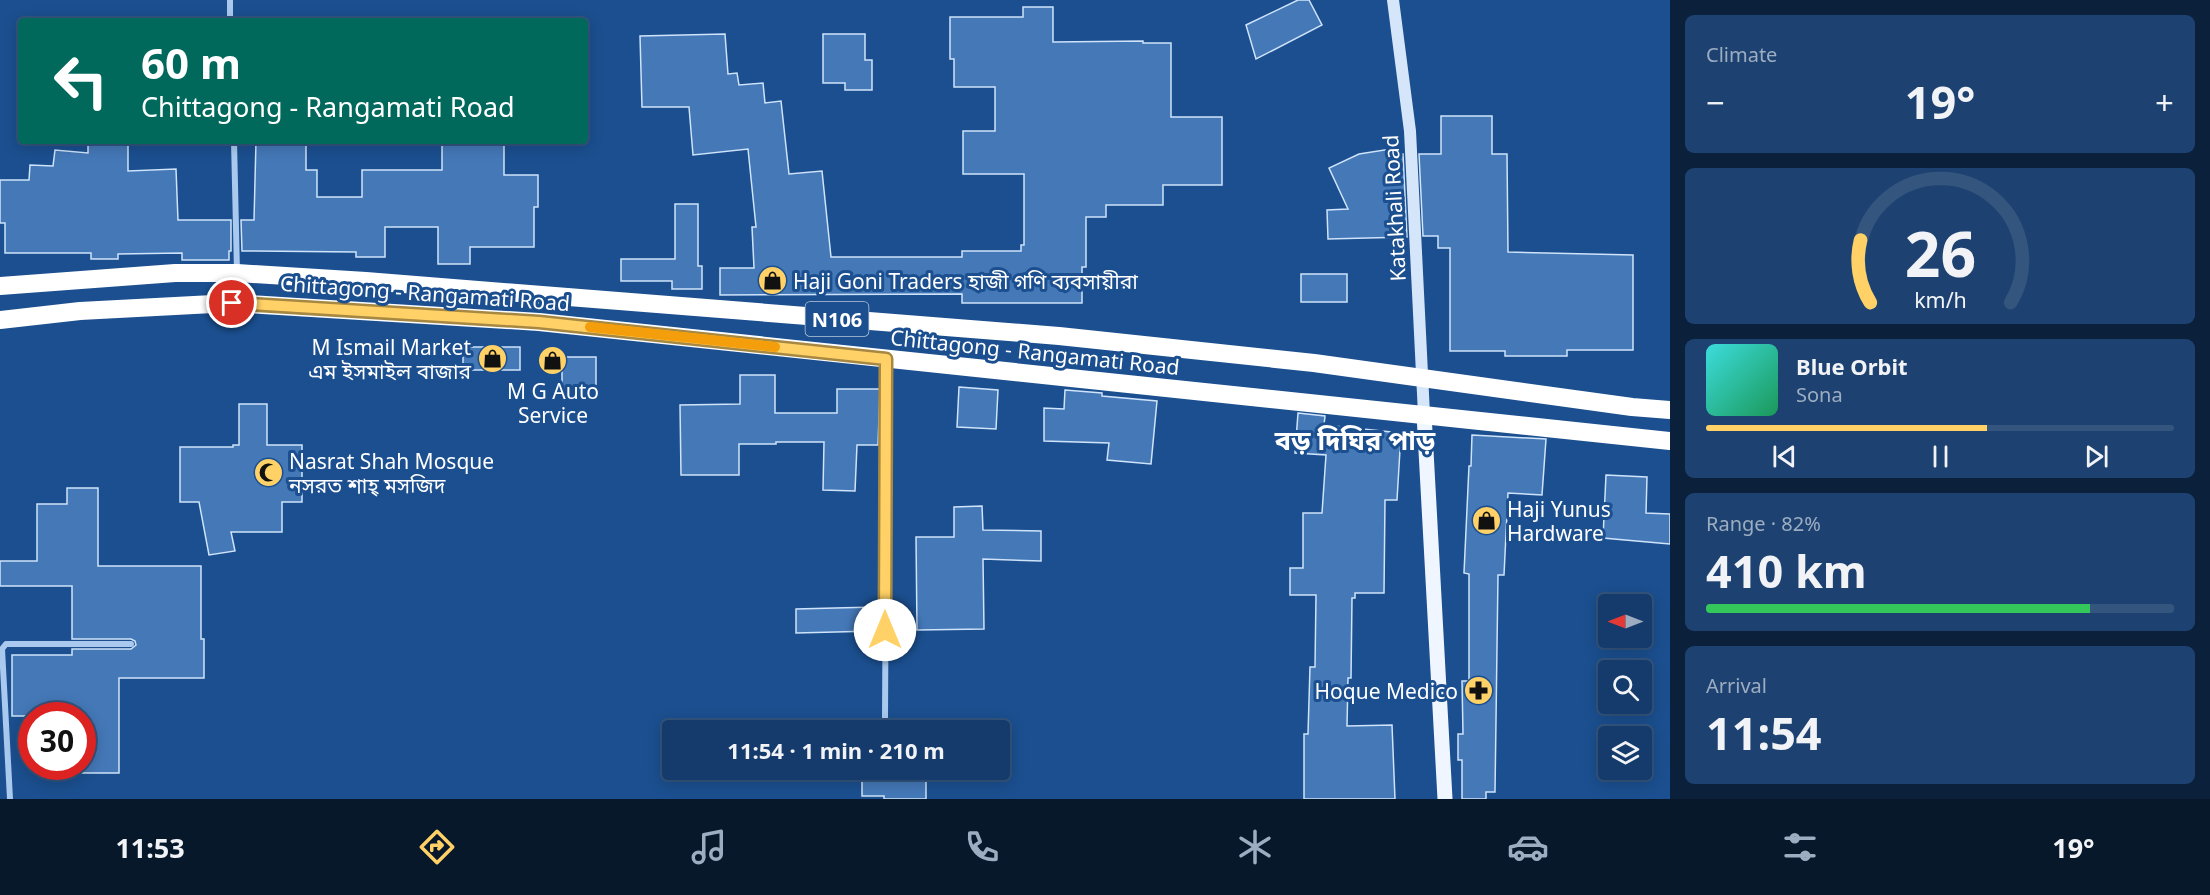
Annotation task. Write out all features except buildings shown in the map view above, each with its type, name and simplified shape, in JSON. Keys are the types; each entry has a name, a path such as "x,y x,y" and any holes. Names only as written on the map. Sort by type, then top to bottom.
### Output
{"highway":[{"name":"Chittagong - Rangamati Road","path":"0,286 175,273 237,273 366,281 1059,336 1314,363 1632,407 1670,410"},
{"name":"Chittagong - Rangamati Road","path":"0,320 80,311 232,303 539,322 1670,441"}],"main road":[{"path":"1424,414 1445,799"}],"street":[{"path":"230,0 231,18"},
{"name":"Katakhali Road","path":"1393,0 1410,131 1424,414"},
{"path":"234,144 237,273"},
{"path":"885,720 886,359"},
{"path":"10,799 2,648 6,644 131,644"}],"slow traffic":[{"path":"590,327 775,347"}],"place":[{"name":"Haji Goni Traders হাজী গণি ব্যবসায়ীরা","path":"772,281"},
{"name":"M Ismail Market এম ইসমাইল বাজার","path":"492,359"},
{"name":"M G Auto Service","path":"553,360"},
{"name":"Nasrat Shah Mosque নসরত শাহ্‌ মসজিদ","path":"268,473"},
{"name":"Haji Yunus Hardware","path":"1486,521"},
{"name":"Hoque Medico","path":"1479,691"}],"district":[{"name":"বড় দিঘির পাড়","path":"1355,439"}],"route":[{"path":"232,303 539,322 886,359 885,630"}]}
